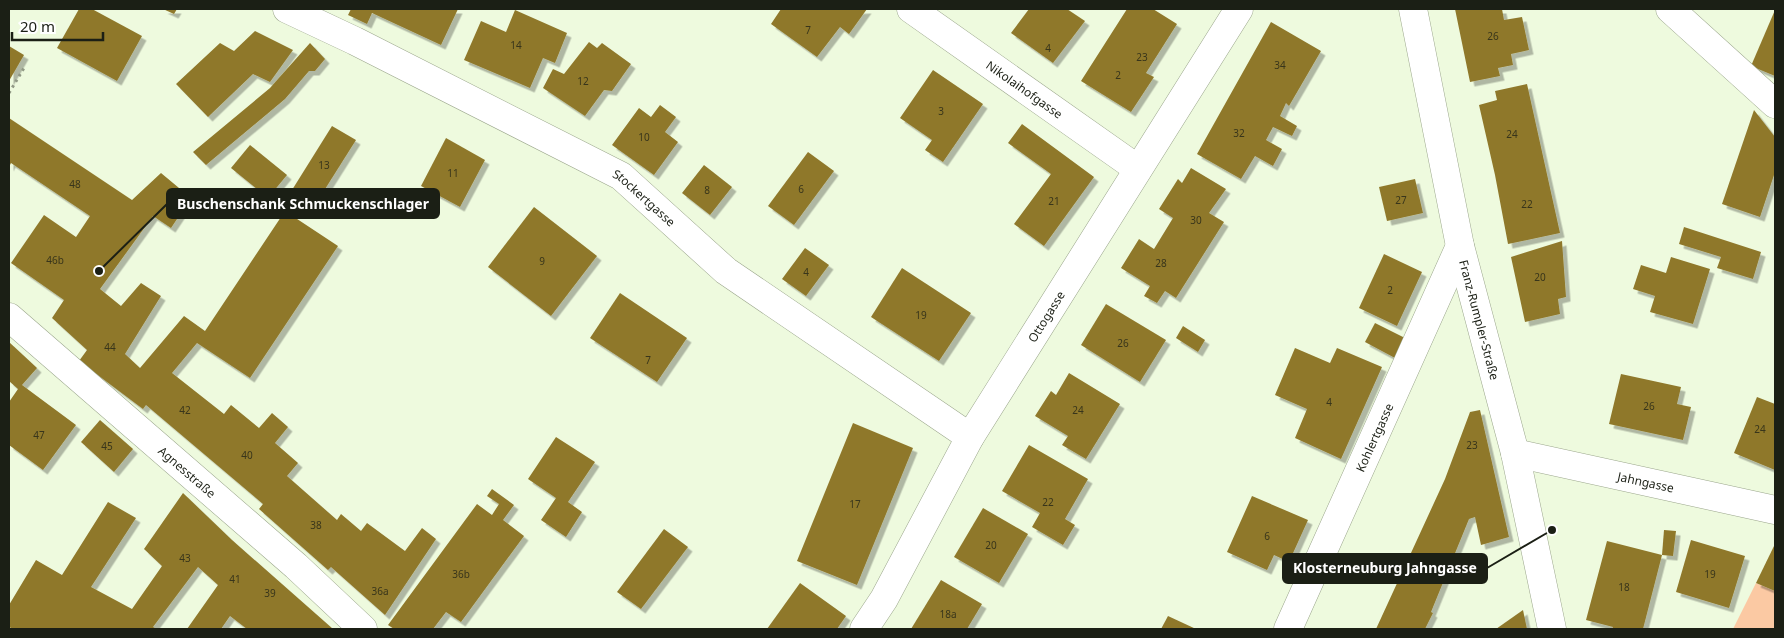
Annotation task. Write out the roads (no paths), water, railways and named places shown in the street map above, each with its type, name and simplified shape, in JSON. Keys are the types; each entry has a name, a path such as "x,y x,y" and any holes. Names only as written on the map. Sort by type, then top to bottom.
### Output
{"street":[{"name":"Stockertgasse","path":"287,9 355,41 621,176 726,271 970,437"},
{"name":"Nikolaihofgasse","path":"911,9 1138,169"},
{"name":"Ottogasse","path":"864,629 884,598 970,437 1239,9"},
{"name":"Franz-Rumpler-Straße","path":"1413,9 1460,246 1516,453 1552,629"},
{"path":"1670,9 1775,104"},
{"name":"Kohlertgasse","path":"1288,629 1460,246"},
{"name":"Agnesstraße","path":"9,318 296,566 363,629"},
{"name":"Jahngasse","path":"1516,453 1775,510"}],"place":[{"name":"Buschenschank Schmuckenschlager","path":"99,271"},
{"name":"Klosterneuburg Jahngasse","path":"1552,530"}]}
